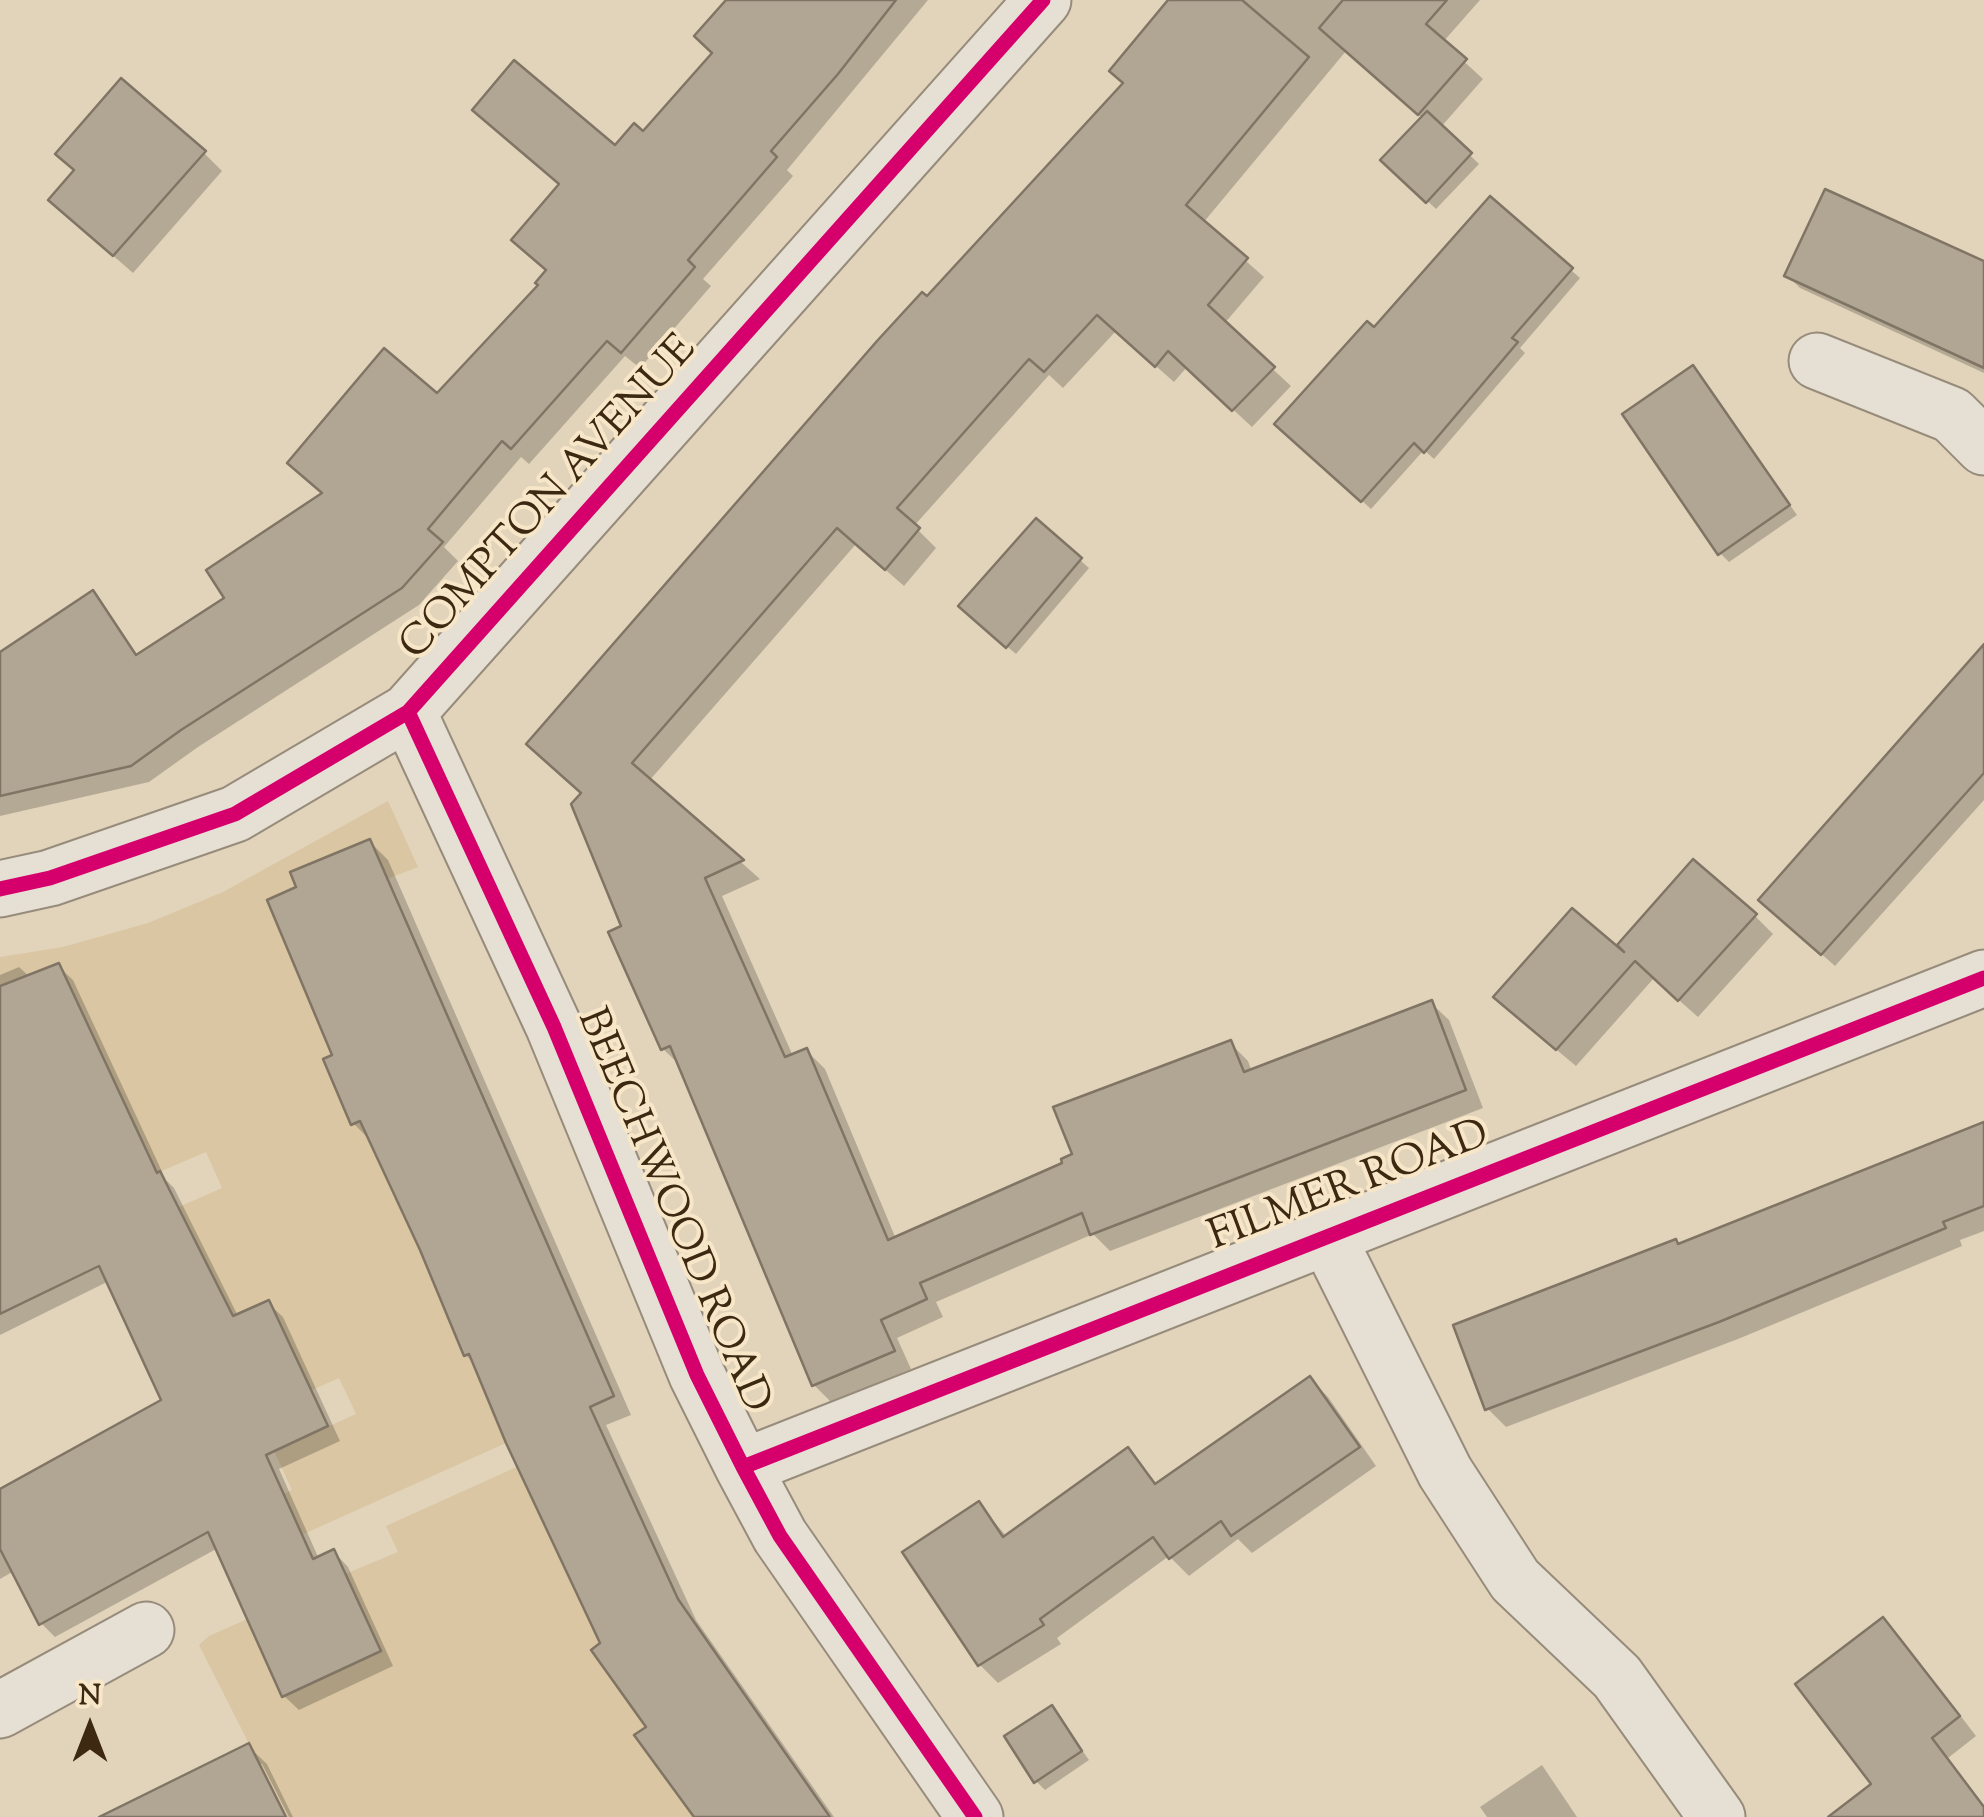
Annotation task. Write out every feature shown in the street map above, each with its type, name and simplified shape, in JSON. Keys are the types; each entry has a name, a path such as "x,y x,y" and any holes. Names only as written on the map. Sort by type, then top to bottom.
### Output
{"street":[{"name":"COMPTON AVENUE","path":"0,889 50,878 235,814 408,712 1043,0"},
{"path":"1817,361 1952,415 1984,447"},
{"name":"BEECHWOOD ROAD","path":"408,712 554,1027 696,1374 744,1468 780,1536 975,1817"},
{"name":"FILMER ROAD","path":"744,1468 1984,978"},
{"path":"1326,1236 1445,1472 1514,1580 1617,1677 1717,1817"},
{"path":"0,1710 146,1630"}],"shaded area":[{"path":"388,801 418,867 387,879 370,839 297,887 267,900 294,964 321,953 367,1040 323,1060 351,1124 396,1106 369,1140 394,1198 428,1184 433,1278 464,1356 495,1344 477,1373 506,1443 237,1564 296,1522 284,1494 292,1490 274,1451 356,1414 339,1378 274,1407 291,1348 270,1301 222,1321 187,1224 158,1216 222,1188 206,1152 157,1173 145,1143 79,1170 119,1093 83,1014 0,1050 0,957 63,947 148,923 223,892"},
{"path":"594,1432 665,1594 591,1650 646,1727 635,1735 706,1817 286,1817 199,1645 209,1636 247,1619 283,1697 345,1574 398,1552 386,1526"}],"building":[{"path":"726,0 896,0 771,151 777,157 688,260 695,267 621,353 607,341 511,449 502,441 428,529 443,542 402,588 131,766 0,796 0,652 93,590 136,655 224,598 206,570 322,493 287,463 384,348 437,393 538,285 535,283 546,270 511,240 559,184 472,110 514,60 615,145 634,123 643,131 712,53 694,36"},
{"path":"1168,0 1242,0 1309,57 1186,205 1248,258 1208,305 1275,367 1232,411 1168,351 1155,367 1097,315 1044,372 1029,359 897,508 920,528 885,570 837,528 632,763 744,860 705,878 785,1057 807,1048 888,1240 1062,1163 1061,1159 1072,1154 1053,1107 1231,1040 1244,1072 1432,1000 1466,1090 1090,1235 1082,1213 920,1283 927,1299 881,1320 895,1351 812,1386 670,1046 661,1050 608,932 621,926 571,804 581,793 526,744 877,341 922,292 927,296 1123,83 1109,71"},
{"path":"1343,0 1447,0 1426,24 1467,59 1418,115 1319,28"},
{"path":"121,78 206,151 113,256 48,200 74,170 55,154"},
{"path":"1427,111 1472,153 1426,203 1380,160"},
{"path":"1825,189 1984,261 1984,368 1784,276"},
{"path":"1490,196 1573,268 1512,338 1518,342 1424,453 1414,443 1361,502 1274,424 1367,321 1374,327"},
{"path":"1693,365 1790,505 1718,555 1622,414"},
{"path":"1036,518 1082,558 1006,648 958,606"},
{"path":"1984,644 1984,773 1821,955 1758,900"},
{"path":"370,839 614,1396 590,1407 678,1599 830,1817 694,1817 634,1735 646,1727 591,1650 600,1643 506,1443 469,1354 464,1356 360,1121 351,1125 323,1059 332,1055 267,900 296,887 290,872"},
{"path":"1693,859 1757,914 1678,1001 1635,961 1556,1050 1493,997 1572,908 1624,952 1617,945"},
{"path":"59,963 157,1173 160,1171 233,1316 269,1300 328,1426 266,1455 313,1559 334,1549 381,1651 282,1697 208,1532 39,1625 0,1549 0,1489 161,1400 99,1266 0,1314 0,986"},
{"path":"1984,1122 1984,1206 1943,1222 1946,1228 1719,1322 1485,1410 1453,1325 1676,1239 1678,1244"},
{"path":"1310,1376 1360,1447 1231,1536 1221,1521 1169,1559 1153,1537 1040,1619 1044,1625 978,1666 902,1552 979,1501 1003,1537 1128,1447 1155,1484"},
{"path":"1883,1617 1960,1716 1932,1738 1984,1807 1984,1817 1828,1817 1871,1784 1795,1684"},
{"path":"1052,1705 1082,1751 1034,1783 1004,1736"},
{"path":"249,1743 286,1817 99,1817"}],"cycle path":[{"path":"0,889 50,878 235,814 408,712 1043,0"},
{"path":"408,712 554,1027 697,1375 743,1467 780,1536 975,1817"},
{"path":"743,1467 1984,978"}]}
